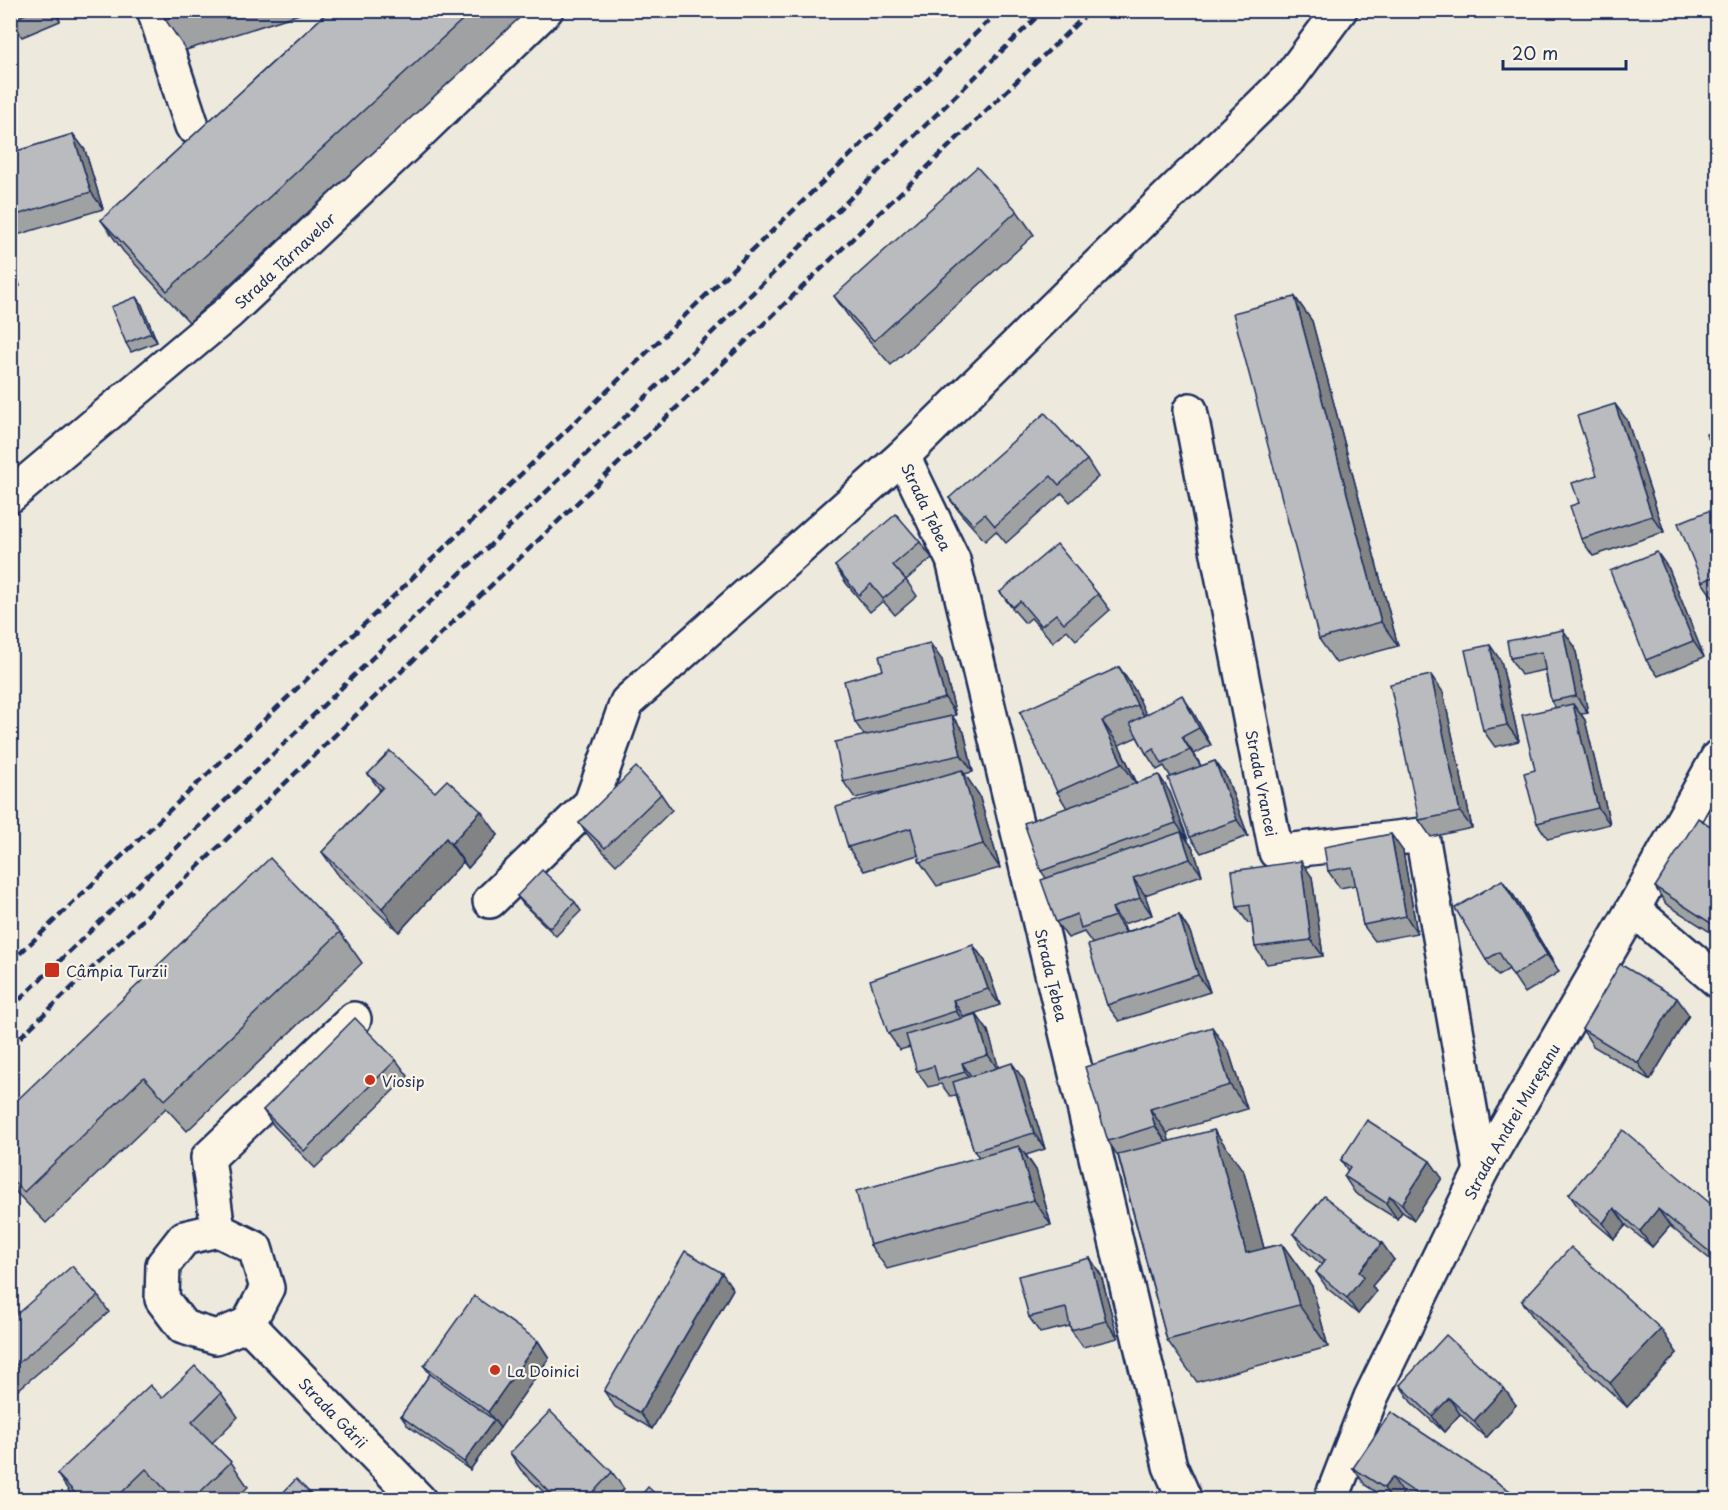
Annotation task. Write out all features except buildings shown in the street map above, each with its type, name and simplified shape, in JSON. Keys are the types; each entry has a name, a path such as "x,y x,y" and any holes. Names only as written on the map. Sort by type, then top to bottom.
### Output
{"street":[{"path":"154,10 192,126"},
{"name":"Strada Târnavelor","path":"10,496 229,312 546,10"},
{"path":"490,901 591,803 627,702 903,456 1290,77 1340,10"},
{"name":"Strada Vrancei","path":"1190,410 1276,852 1422,835 1481,1171"},
{"name":"Strada Țebea","path":"903,456 952,560 1170,1466 1185,1500"},
{"name":"Strada Andrei Mureșanu","path":"1331,1500 1371,1397 1481,1171 1718,757"},
{"path":"1633,909 1718,981"},
{"path":"218,1230 208,1158 354,1019"},
{"path":"218,1230 255,1248 267,1288 248,1324 216,1337 183,1327 162,1299 163,1264 184,1238 218,1230"},
{"name":"Strada Gării","path":"248,1324 420,1500"}],"railway":[{"path":"10,963 539,457 1000,10"},
{"path":"10,1009 1044,10"},
{"path":"10,1047 1091,10"}],"place":[{"name":"Câmpia Turzii","path":"52,970"},
{"name":"Viosip","path":"370,1080"},
{"name":"La Doinici","path":"495,1370"}]}
